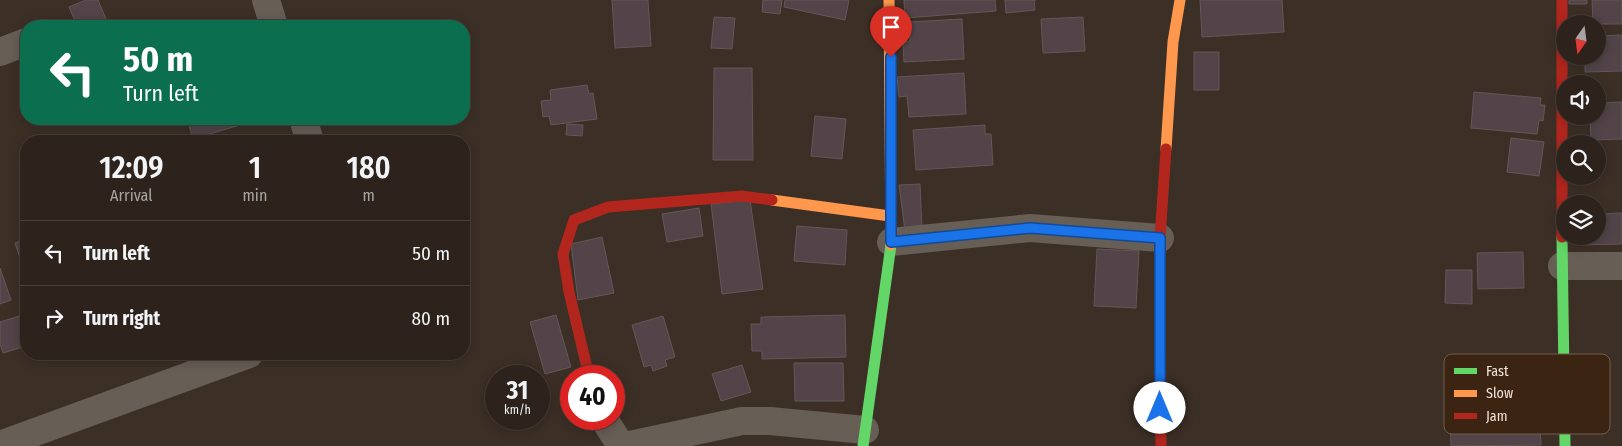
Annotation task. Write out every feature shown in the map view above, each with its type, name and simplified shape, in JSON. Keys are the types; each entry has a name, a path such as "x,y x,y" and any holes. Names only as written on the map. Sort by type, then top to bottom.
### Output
{"street":[{"path":"266,0 272,20"},
{"path":"626,446 742,421 770,421 864,438 891,229 889,0"},
{"path":"1161,446 1160,238 1173,42 1180,0"},
{"path":"1562,0 1563,354"},
{"path":"0,52 20,44"},
{"path":"586,365 569,292 563,254 569,230 574,220 584,214 608,207 742,196 891,229 1030,228 1160,238"},
{"path":"1562,266 1622,266"},
{"path":"0,446 233,360"},
{"path":"611,430 621,446"}],"building":[{"path":"86,0 98,0 106,20 74,20 69,7"},
{"path":"612,0 648,0 651,46 615,48"},
{"path":"763,0 782,0 780,14 762,12"},
{"path":"785,0 849,0 845,20 784,7"},
{"path":"904,0 995,0 996,11 905,18"},
{"path":"1005,0 1034,0 1035,10 1006,13"},
{"path":"1200,0 1282,0 1284,32 1202,37"},
{"path":"1569,0 1587,0 1587,4 1569,4"},
{"path":"1592,0 1622,0 1622,24 1606,24 1606,15 1593,15"},
{"path":"714,17 735,18 732,49 711,48"},
{"path":"1083,17 1085,51 1043,53 1041,19"},
{"path":"962,19 964,59 904,62 903,42 910,41 909,22"},
{"path":"1622,35 1622,71 1585,72 1585,65 1606,65 1606,36"},
{"path":"1194,52 1219,52 1219,90 1194,90"},
{"path":"714,68 752,68 753,160 713,160"},
{"path":"964,73 966,114 909,117 907,96 899,97 897,77"},
{"path":"587,85 589,94 593,93 597,119 551,125 549,116 543,117 541,101 551,100 550,90"},
{"path":"1474,92 1541,98 1540,105 1545,105 1543,121 1539,120 1537,134 1471,128"},
{"path":"1622,102 1622,139 1606,140 1606,135 1591,135 1590,125 1606,125 1606,103"},
{"path":"815,116 846,119 842,159 811,156"},
{"path":"567,124 583,125 582,136 566,135"},
{"path":"189,125 240,125 206,135 192,135"},
{"path":"985,125 985,134 991,134 993,165 916,170 913,130"},
{"path":"1511,138 1544,142 1539,176 1507,172"},
{"path":"920,184 922,230 905,231 899,185"},
{"path":"750,200 763,289 722,294 711,204"},
{"path":"699,208 703,236 667,242 662,214"},
{"path":"1622,213 1622,244 1606,244 1606,214"},
{"path":"797,226 847,230 845,265 794,261"},
{"path":"602,237 614,293 578,300 571,244"},
{"path":"20,241 20,258 15,243"},
{"path":"1097,249 1139,251 1136,308 1094,306"},
{"path":"1523,252 1524,288 1478,289 1477,253"},
{"path":"0,268 11,300 0,304"},
{"path":"1446,270 1472,270 1472,304 1445,303"},
{"path":"556,315 570,365 560,365 560,370 550,373 550,365 542,365 530,322"},
{"path":"845,315 846,357 762,359 762,351 752,351 751,324 761,324 761,317"},
{"path":"20,316 20,348 3,353 0,344 0,322"},
{"path":"663,316 675,357 665,360 667,366 653,371 651,365 644,367 632,325"},
{"path":"794,363 843,363 844,401 795,401"},
{"path":"742,365 751,392 721,401 712,374"},
{"path":"1451,434 1540,434 1541,445 1451,446"}],"traffic: fast":[{"path":"863,446 891,245"},
{"path":"1562,245 1564,354"},
{"path":"1565,434 1565,446"}],"traffic: slow":[{"path":"889,0 891,245"},
{"path":"1166,149 1173,42 1180,0"},
{"path":"772,200 890,216"}],"traffic: jam":[{"path":"1562,0 1562,195"},
{"path":"1161,446 1160,238 1166,149"},
{"path":"586,365 569,292 563,254 574,220 608,207 742,196 772,200"}],"route":[{"path":"891,57 891,242 1030,228 1160,238 1160,408"}]}
